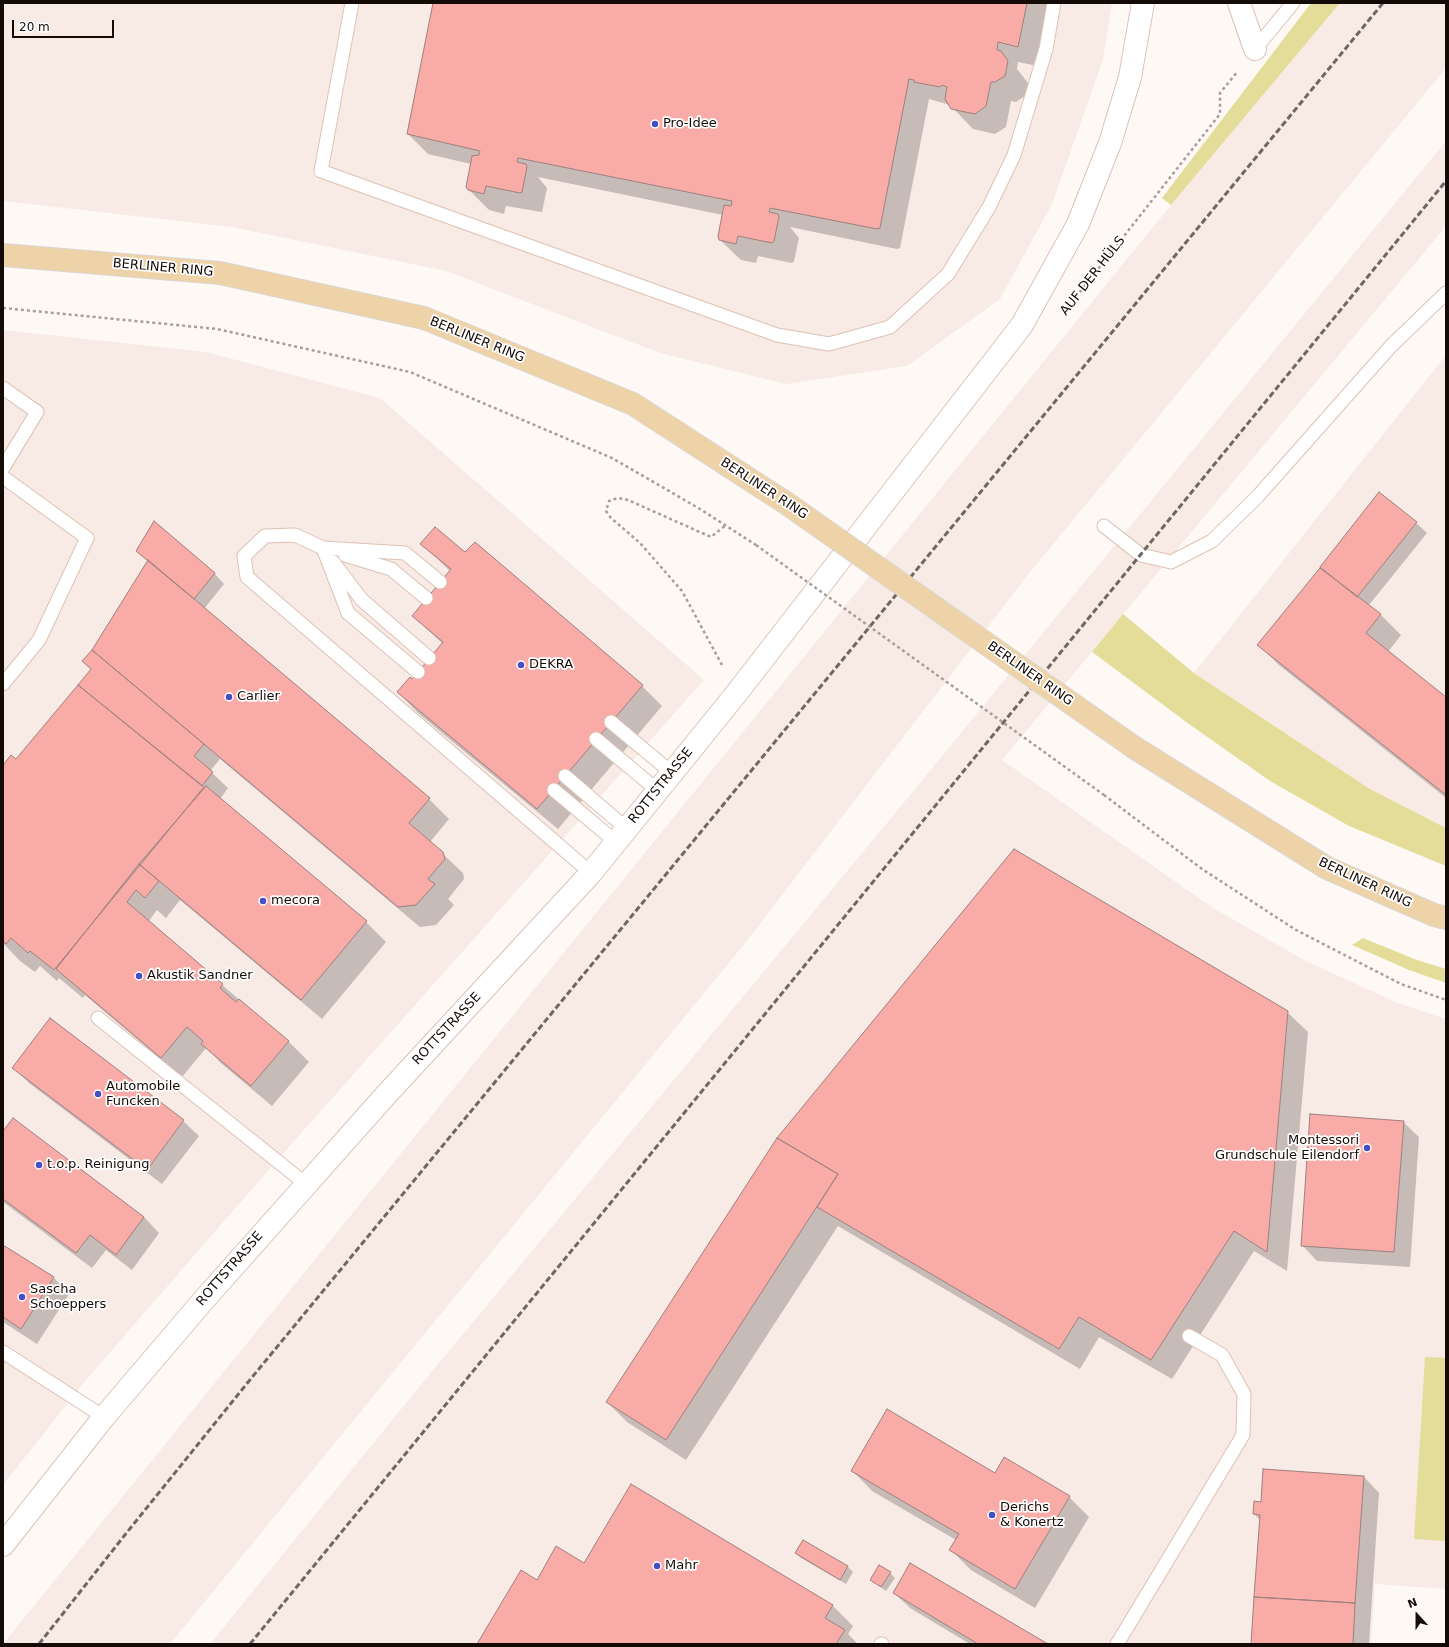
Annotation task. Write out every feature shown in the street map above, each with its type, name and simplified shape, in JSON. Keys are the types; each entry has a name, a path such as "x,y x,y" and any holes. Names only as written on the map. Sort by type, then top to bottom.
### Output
{"main road":[{"name":"BERLINER RING","path":"3,255 220,273 424,318 633,404 786,503 1135,748 1327,868 1434,915 1446,918"}],"street":[{"name":"ROTTSTRASSE","path":"3,1545 104,1417 197,1308 385,1096 591,873 745,682 1022,325 1078,224 1110,143 1130,77 1143,3"},
{"path":"1239,3 1255,49"}],"lane":[{"path":"352,3 321,171 777,335 829,344 890,327 948,274 989,207 1014,155 1046,49 1054,3"},
{"path":"1255,49 1293,3"},
{"path":"1104,526 1141,555 1171,562 1212,540 1258,496 1391,346 1446,293"},
{"path":"3,388 37,412 3,468"},
{"path":"3,478 87,538 39,640 3,684"},
{"path":"426,598 391,569 323,548 295,535 265,536 244,556 247,577 591,873"},
{"path":"323,548 405,553 440,582"},
{"path":"323,548 362,600 429,658"},
{"path":"323,548 348,613 418,672"},
{"path":"611,722 672,773"},
{"path":"596,739 657,790"},
{"path":"565,776 621,836"},
{"path":"554,790 621,836"},
{"path":"98,1018 306,1184"},
{"path":"1117,1644 1243,1435 1244,1394 1222,1355 1189,1336"},
{"path":"3,1352 104,1417"}],"path":[{"name":"AUF DER HÜLS","path":"1065,312 1220,114 1220,93 1255,49"},
{"path":"3,308 217,329 410,372 612,458 726,525 756,545 1104,795 1202,869 1296,930 1401,984 1446,1000"},
{"path":"720,661 682,591 640,543 611,518 606,511 609,501 618,498 628,500 711,537 726,525"}],"shaded area":[{"path":"3,3 1112,3 1103,60 1052,204 1000,299 907,366 786,384 660,353 446,271 232,227 3,201"},
{"path":"1311,3 1340,3 1171,205 1162,198"},
{"path":"1340,3 1446,3 1446,68 1026,577 746,942 170,1644 3,1644 1171,205"},
{"path":"1446,141 1446,226 1002,760 1213,908 1306,961 1398,1003 1446,1019 1446,1589 1375,1584 1371,1644 210,1644 415,1392 906,800"},
{"path":"3,330 206,352 380,398 704,680 280,1157 85,1381 3,1485"},
{"path":"1446,355 1446,828 1370,789 1194,673"},
{"path":"1123,614 1194,673 1370,789 1446,828 1446,866 1349,826 1270,781 1189,724 1092,652"},
{"path":"1363,938 1417,960 1446,969 1446,983 1409,970 1352,945"},
{"path":"1425,1357 1446,1358 1446,1541 1414,1539"}],"building":[{"name":"Pro-Idee","path":"433,3 1027,3 1018,47 998,42 997,50 1001,51 1008,61 1005,76 995,82 991,82 986,106 975,114 951,109 945,99 947,87 942,85 940,87 914,82 914,80 909,79 880,228 877,229 770,208 769,212 778,214 779,217 774,241 772,243 738,236 736,244 719,240 718,236 724,205 731,206 732,201 518,158 517,162 526,164 527,167 522,192 520,193 486,186 484,194 468,190 466,187 472,156 479,155 480,151 407,134"},
{"path":"1379,492 1417,522 1357,597 1320,567"},
{"path":"154,521 215,573 194,599 136,551"},
{"name":"DEKRA","path":"435,527 465,552 475,542 643,685 537,809 397,692 410,677 412,679 443,642 412,616 451,569 420,544"},
{"name":"Carlier","path":"148,560 430,798 409,823 443,852 445,859 428,879 435,884 416,905 398,907 92,650"},
{"path":"1320,568 1381,614 1366,633 1446,697 1446,795 1257,645"},
{"path":"92,650 204,744 194,756 213,772 202,786 78,685 91,669 82,661"},
{"path":"78,685 204,787 54,970 30,951 28,953 11,938 6,944 3,941 3,765 11,755 16,759"},
{"name":"mecora","path":"206,786 367,921 301,1000 139,864"},
{"path":"1014,849 1288,1011 1267,1252 1234,1231 1151,1360 1079,1317 1059,1349 817,1207 838,1174 777,1138"},
{"name":"Akustik Sandner","path":"139,864 159,881 145,898 136,890 127,902 223,984 220,988 236,1002 239,999 289,1041 251,1086 201,1044 203,1041 187,1027 161,1058 56,969"},
{"name":"Automobile Funcken","path":"50,1018 184,1120 147,1170 12,1068"},
{"path":"1310,1114 1404,1121 1394,1252 1301,1246"},
{"name":"t.o.p. Reinigung","path":"13,1118 144,1217 116,1255 90,1235 76,1253 3,1199 3,1131"},
{"path":"777,1138 838,1174 666,1440 606,1402"},
{"name":"Sascha Schoeppers","path":"3,1245 54,1277 21,1329 3,1317"},
{"name":"Derichs & Konertz","path":"887,1409 995,1473 1004,1457 1070,1496 1015,1589 949,1550 959,1534 851,1471"},
{"path":"1263,1469 1364,1476 1355,1603 1254,1597 1260,1515 1253,1514 1254,1501 1261,1502"},
{"name":"Mahr","path":"631,1484 833,1605 825,1618 845,1630 836,1644 477,1644 521,1570 537,1580 556,1546 584,1563"},
{"path":"803,1540 848,1566 840,1580 795,1553"},
{"path":"910,1563 1048,1644 978,1644 893,1593"},
{"path":"879,1565 891,1572 881,1587 870,1580"},
{"path":"1254,1597 1355,1603 1353,1644 1251,1644"}],"railway":[{"path":"39,1644 249,1381 1383,3"},
{"path":"250,1644 1446,181"}],"place":[{"name":"Pro-Idee","path":"655,124"},
{"name":"DEKRA","path":"521,665"},
{"name":"Carlier","path":"229,697"},
{"name":"mecora","path":"263,901"},
{"name":"Akustik Sandner","path":"139,976"},
{"name":"Automobile Funcken","path":"98,1094"},
{"name":"Montessori Grundschule Eilendorf","path":"1367,1148"},
{"name":"t.o.p. Reinigung","path":"39,1165"},
{"name":"Sascha Schoeppers","path":"22,1297"},
{"name":"Derichs & Konertz","path":"992,1515"},
{"name":"Mahr","path":"657,1566"}]}
